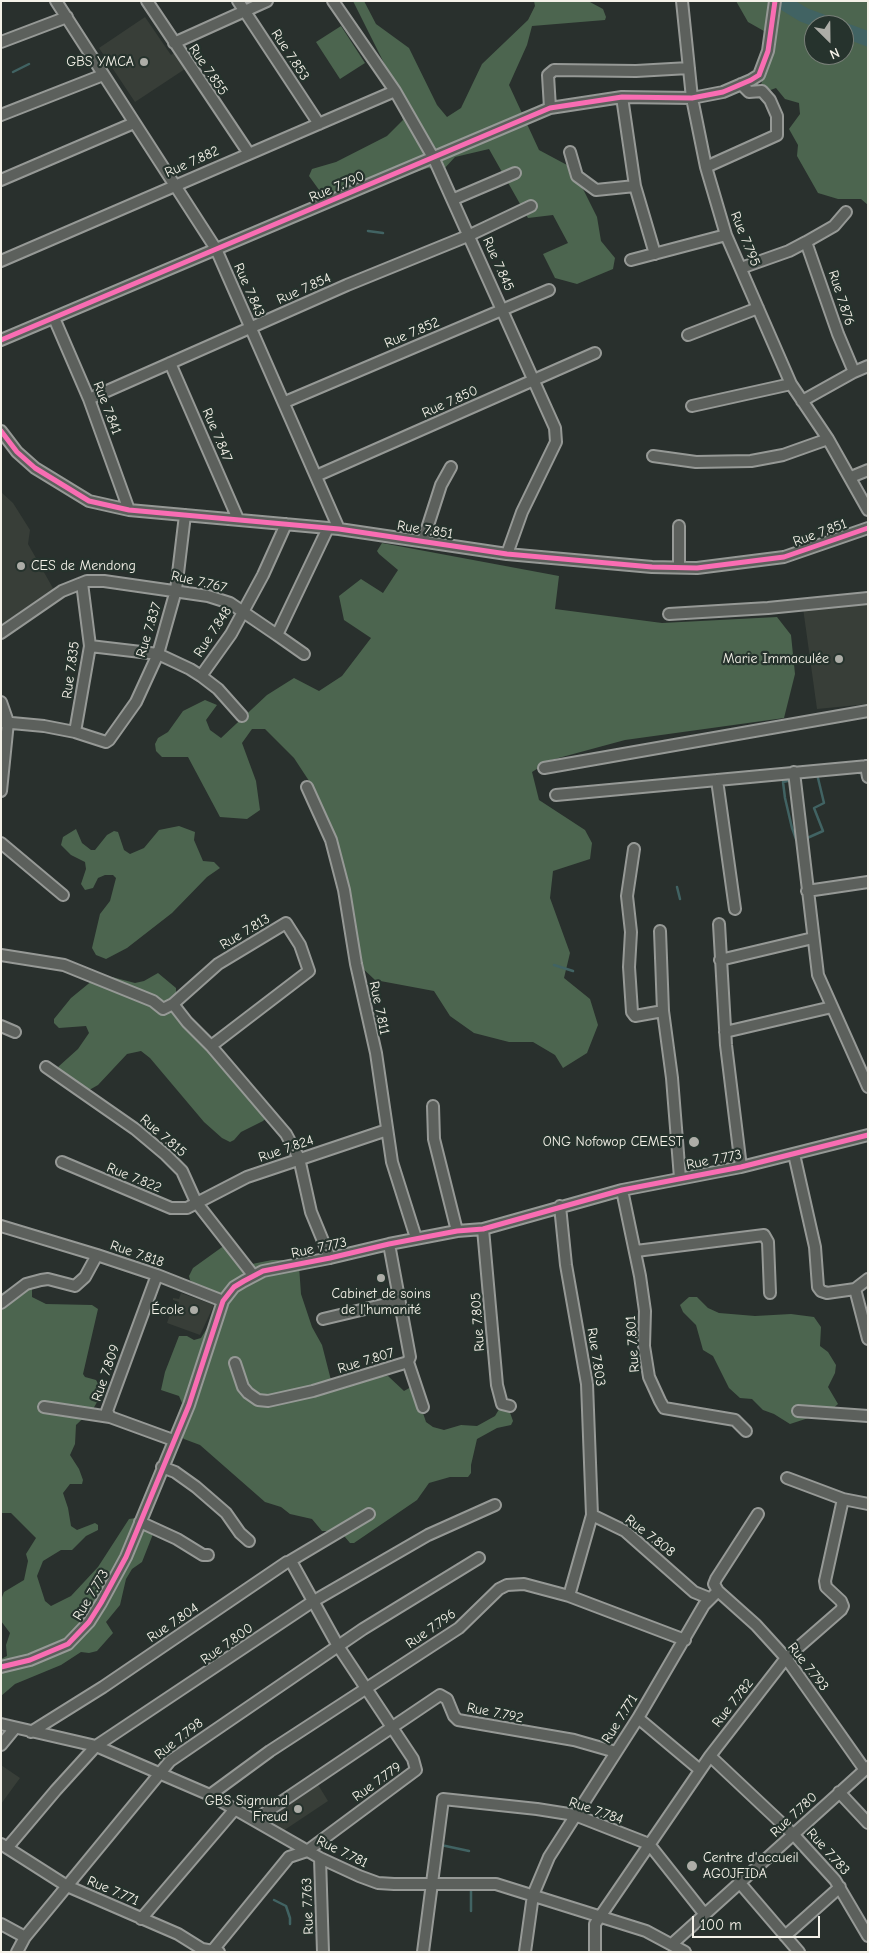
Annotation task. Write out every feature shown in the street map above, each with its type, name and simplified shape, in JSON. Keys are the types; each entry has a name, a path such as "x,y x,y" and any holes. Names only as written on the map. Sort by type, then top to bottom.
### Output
{"street":[{"name":"Rue 7.843","path":"56,1 216,250 285,402 339,529"},
{"name":"Rue 7.855","path":"147,1 248,152"},
{"name":"Rue 7.853","path":"238,1 319,124"},
{"path":"174,44 268,1"},
{"name":"Rue 7.845","path":"333,1 395,91 434,159 454,199 555,428 556,442 522,512 507,554"},
{"name":"Rue 7.795","path":"682,1 692,98 706,167 726,235 791,384 828,439 868,510"},
{"path":"692,98 724,92 759,75 768,51 775,1"},
{"path":"1,42 67,17"},
{"path":"550,108 548,75 554,70 636,71 689,68"},
{"path":"1,115 103,75"},
{"path":"706,167 777,135 777,116 764,91 746,91 741,84"},
{"name":"Rue 7.882","path":"1,260 248,152 395,91"},
{"path":"622,97 636,186 654,254"},
{"name":"Rue 7.790","path":"1,340 434,159 550,108 622,97 692,98"},
{"path":"1,180 134,123"},
{"path":"570,152 578,176 596,190 636,186"},
{"path":"454,199 515,173"},
{"name":"Rue 7.854","path":"90,399 380,271 470,235 531,206"},
{"path":"741,268 789,252 834,226 846,212"},
{"path":"632,260 726,235"},
{"name":"Rue 7.876","path":"806,242 838,334 854,372"},
{"name":"Rue 7.852","path":"285,402 549,290"},
{"path":"688,335 758,308"},
{"name":"Rue 7.841","path":"54,318 90,399 129,510"},
{"name":"Rue 7.850","path":"316,476 595,352"},
{"name":"Rue 7.847","path":"170,363 238,519"},
{"path":"802,401 868,366"},
{"path":"692,406 791,384"},
{"name":"Rue 7.851","path":"1,430 26,460 60,485 89,501 129,510 339,529 507,554 679,568 767,561 803,552 868,528"},
{"path":"653,456 696,462 751,461 783,455 828,439"},
{"path":"422,541 441,485 451,467"},
{"path":"851,477 868,470"},
{"name":"Rue 7.837","path":"75,732 108,741 136,702 158,654 176,590 185,514"},
{"name":"Rue 7.848","path":"90,646 158,654 201,676 231,634 263,575 286,524"},
{"path":"679,526 679,568"},
{"path":"277,636 328,528"},
{"name":"Rue 7.767","path":"1,633 42,604 82,583 104,581 176,590 208,596 230,603 304,654"},
{"name":"Rue 7.835","path":"75,732 90,646 82,583"},
{"path":"670,614 768,608 868,598"},
{"path":"201,676 218,689 242,716"},
{"path":"1,702 4,722 1,791"},
{"path":"544,768 868,711"},
{"path":"4,722 75,732"},
{"path":"556,795 867,766 868,777"},
{"path":"794,772 818,974 868,1087"},
{"path":"717,780 735,909"},
{"name":"Rue 7.811","path":"308,787 331,840 344,890 356,964 376,1054 392,1162 416,1238"},
{"path":"1,843 63,895"},
{"path":"634,849 627,896 631,932 629,967 632,1012 636,1016 663,1011"},
{"path":"807,890 868,882"},
{"name":"Rue 7.813","path":"173,1004 218,964 286,923 300,945 309,971 210,1046"},
{"path":"719,924 725,1032 741,1167"},
{"path":"660,931 663,1011 672,1078 680,1178"},
{"path":"720,960 813,938"},
{"path":"1,955 70,967 153,1001 162,1009 173,1004 286,1134 300,1158 311,1212 330,1258"},
{"path":"725,1032 832,1007"},
{"path":"1,1026 15,1032"},
{"name":"Rue 7.815","path":"46,1067 135,1129 182,1171 196,1202 253,1275"},
{"path":"432,1106 437,1157 457,1230"},
{"name":"Rue 7.824","path":"196,1202 247,1177 387,1130"},
{"name":"Rue 7.773","path":"1,1667 57,1651 78,1635 101,1603 126,1557 189,1405 223,1301 234,1287 253,1275 263,1271 416,1238 457,1230 483,1228 622,1190 741,1167 868,1135"},
{"path":"794,1154 815,1247 818,1287 821,1291 827,1293 855,1289 868,1279"},
{"name":"Rue 7.822","path":"62,1162 171,1208 187,1208 196,1202"},
{"name":"Rue 7.801","path":"622,1190 636,1251 645,1311 644,1346 648,1369 652,1384 660,1401 664,1408 735,1420 746,1431"},
{"name":"Rue 7.803","path":"560,1206 566,1265 587,1384 592,1515"},
{"path":"1,1226 97,1255"},
{"name":"Rue 7.805","path":"483,1228 496,1385 502,1404 510,1406"},
{"path":"636,1251 764,1235 768,1242 770,1293"},
{"name":"Rue 7.807","path":"235,1363 243,1387 248,1393 258,1400 268,1401 314,1391 408,1362 410,1357 389,1244"},
{"name":"Rue 7.818","path":"1,1303 26,1284 48,1278 75,1286 85,1277 97,1255 157,1275 223,1301"},
{"name":"Rue 7.809","path":"157,1275 107,1404 107,1411 110,1417 173,1440"},
{"path":"855,1289 868,1339"},
{"path":"323,1319 399,1301"},
{"path":"408,1362 423,1407"},
{"path":"44,1407 110,1417"},
{"path":"798,1412 868,1416"},
{"path":"162,1467 175,1472 196,1487 226,1513 240,1533 249,1541"},
{"path":"787,1478 843,1499 868,1504"},
{"name":"Rue 7.782","path":"595,1952 595,1924 601,1918 710,1756 786,1658 841,1610 843,1606 826,1587 825,1582 843,1499"},
{"name":"Rue 7.800","path":"4,1846 96,1746 312,1602 428,1535 495,1505"},
{"name":"Rue 7.804","path":"31,1732 103,1687 290,1561 369,1514"},
{"path":"718,1591 714,1584 716,1579 758,1514"},
{"path":"569,1596 592,1515"},
{"name":"Rue 7.808","path":"592,1515 625,1531 694,1592 709,1598"},
{"path":"140,1522 170,1536 203,1555 208,1555"},
{"name":"Rue 7.798","path":"17,1952 25,1937 158,1773 189,1746 338,1646 478,1558"},
{"path":"290,1561 312,1602"},
{"name":"Rue 7.796","path":"210,1794 270,1751 459,1628 499,1589 507,1585 524,1584 569,1596 685,1640"},
{"name":"Rue 7.793","path":"718,1591 756,1625 786,1658 866,1768"},
{"name":"Rue 7.771","path":"526,1952 533,1895 549,1857 638,1718 709,1598 718,1591"},
{"name":"Rue 7.779","path":"208,1951 289,1858 307,1850 416,1770 412,1759 365,1690 312,1602"},
{"name":"Rue 7.792","path":"392,1728 440,1695 448,1699 454,1716 458,1720 574,1740 616,1752"},
{"path":"638,1718 700,1770"},
{"name":"Rue 7.781","path":"1,1724 96,1746 210,1794 234,1809 256,1819 320,1858 359,1876 378,1882 496,1884 646,1931 684,1952"},
{"path":"1,1745 15,1728"},
{"path":"256,1819 392,1728"},
{"name":"Rue 7.783","path":"710,1756 794,1835 840,1886 868,1936"},
{"name":"Rue 7.780","path":"672,1944 704,1911 794,1835 866,1768"},
{"path":"839,1792 868,1823"},
{"name":"Rue 7.784","path":"431,1882 443,1799 575,1816 649,1844"},
{"path":"141,1919 234,1809"},
{"path":"649,1844 704,1911"},
{"name":"Rue 7.771","path":"4,1846 67,1886 178,1934 208,1951"},
{"name":"Rue 7.763","path":"320,1858 323,1952"},
{"path":"423,1952 431,1882"},
{"path":"739,1882 799,1952"},
{"path":"785,1936 840,1886"},
{"path":"1,1924 25,1937"}],"shaded area":[{"name":"GBS YMCA","path":"145,17 171,55 174,53 185,69 135,102 99,48"},
{"name":"CES de Mendong","path":"1,492 13,503 30,530 28,544 54,590 1,629"},
{"name":"Marie Immaculée","path":"868,601 868,704 817,709 803,608"},
{"name":"École","path":"181,1293 214,1305 200,1335 167,1323 170,1314 174,1315 179,1302 173,1300 173,1298 179,1299"},
{"path":"1,1765 20,1778 1,1804"},
{"name":"GBS Sigmund Freud","path":"317,1783 328,1801 283,1831 268,1818"}],"green space":[{"path":"353,1 364,1 376,24 409,48 437,105 447,117 461,108 482,64 528,20 535,6 534,1 588,1 603,9 606,17 605,20 532,26 527,45 509,85 539,150 567,165 584,191 597,217 601,241 615,258 613,269 577,284 555,278 543,254 568,243 553,215 528,218 489,149 455,157 443,170 428,168 366,188 322,194 309,176 312,169 336,162 387,136 403,120 384,63"},
{"path":"736,1 868,1 868,205 861,199 838,199 818,193 797,156 798,145 789,129 800,114 799,103 785,99 776,88 765,92 760,87 771,58 771,35 748,22"},
{"path":"341,26 365,63 340,79 316,42"},
{"path":"382,543 559,576 555,609 662,623 777,617 791,635 795,674 784,718 625,740 551,760 532,772 539,800 585,830 592,843 590,859 553,871 550,898 570,953 564,978 590,999 598,1025 587,1053 563,1068 555,1055 533,1042 509,1042 474,1033 450,1016 434,991 375,980 357,963 327,819 315,790 294,758 265,729 252,729 242,743 256,781 260,810 247,819 220,817 188,757 162,757 156,751 155,744 158,738 168,732 183,711 205,700 217,705 206,720 210,730 221,738 267,695 294,678 319,691 342,676 371,638 344,620 339,596 361,579 383,593 398,570 377,551"},
{"path":"179,826 195,832 194,840 203,861 214,862 220,868 207,877 172,913 127,948 106,959 96,955 92,948 100,914 110,901 116,878 113,875 105,875 98,878 93,888 85,890 81,884 86,869 85,862 71,855 61,845 63,837 76,829 82,843 91,850 95,850 107,835 114,831 118,832 124,850 130,854 144,848 159,830"},
{"path":"158,973 176,988 176,999 186,1021 268,1116 263,1121 241,1132 230,1142 222,1138 204,1122 150,1058 141,1051 127,1054 98,1085 91,1089 84,1089 58,1067 78,1049 89,1033 86,1026 59,1028 54,1023 54,1019 71,998 93,980 112,977 135,983 144,981"},
{"path":"225,1245 242,1266 272,1260 295,1260 299,1266 301,1294 312,1327 322,1345 333,1388 360,1379 388,1376 404,1391 411,1387 415,1389 426,1422 433,1427 444,1430 461,1425 477,1426 495,1416 501,1406 508,1407 513,1421 511,1425 497,1428 477,1439 471,1473 468,1477 450,1477 429,1483 417,1500 354,1543 350,1543 340,1531 322,1531 312,1519 290,1514 281,1507 265,1502 200,1445 184,1439 173,1429 182,1403 179,1396 161,1390 165,1372 179,1336 187,1336 194,1340 201,1338 209,1325 217,1302 190,1280 189,1276 193,1268"},
{"path":"13,1287 29,1287 32,1289 32,1297 46,1304 92,1305 98,1309 83,1374 85,1377 96,1380 103,1392 93,1409 76,1425 75,1444 70,1455 79,1469 83,1480 82,1484 70,1484 63,1493 71,1526 77,1530 95,1523 98,1525 98,1530 86,1536 72,1550 61,1550 43,1561 37,1576 45,1601 51,1606 71,1596 98,1567 129,1519 136,1518 155,1529 142,1562 132,1569 126,1579 120,1605 106,1622 113,1633 97,1651 81,1652 61,1665 15,1684 1,1696 1,1659 7,1656 6,1645 10,1633 1,1621 1,1600 4,1592 24,1580 28,1561 26,1554 36,1538 11,1513 1,1513 1,1294"},
{"path":"689,1297 697,1297 708,1308 719,1313 755,1316 791,1314 814,1317 821,1327 820,1346 828,1352 836,1365 835,1373 828,1387 838,1404 830,1411 790,1424 774,1414 763,1410 752,1399 740,1398 729,1388 713,1356 703,1350 696,1325 683,1312 680,1305"}],"waterway":[{"path":"781,1 804,15"},
{"path":"854,34 868,39"},
{"path":"13,72 29,64"},
{"path":"368,231 383,233"},
{"path":"849,772 860,773"},
{"path":"805,839 823,831 814,808 824,803 817,774"},
{"path":"792,780 783,782 785,798 792,828 796,839 800,840"},
{"path":"677,887 680,899"},
{"path":"554,965 573,971"},
{"path":"441,1845 469,1851"},
{"path":"471,1887 471,1911"},
{"path":"274,1900 286,1906 290,1924"}],"cycle path":[{"path":"1,340 550,108 622,97 692,98 723,92 751,80 759,75 768,51 775,1"},
{"path":"1,431 17,452 35,468 89,501 129,510 339,529 507,554 652,567 697,568 784,557 868,528"},
{"path":"1,1667 30,1660 68,1644 89,1622 101,1603 126,1557 189,1405 223,1301 234,1287 263,1271 457,1231 483,1229 622,1190 741,1167 868,1135"}],"place":[{"name":"GBS YMCA","path":"144,62"},
{"name":"CES de Mendong","path":"21,566"},
{"name":"Marie Immaculée","path":"839,659"},
{"name":"ONG Nofowop CEMEST","path":"694,1142"},
{"name":"Cabinet de soins de l'humanité","path":"381,1278"},
{"name":"École","path":"194,1310"},
{"name":"GBS Sigmund Freud","path":"298,1809"},
{"name":"Centre d'accueil AGOJFIDA","path":"692,1866"}]}
